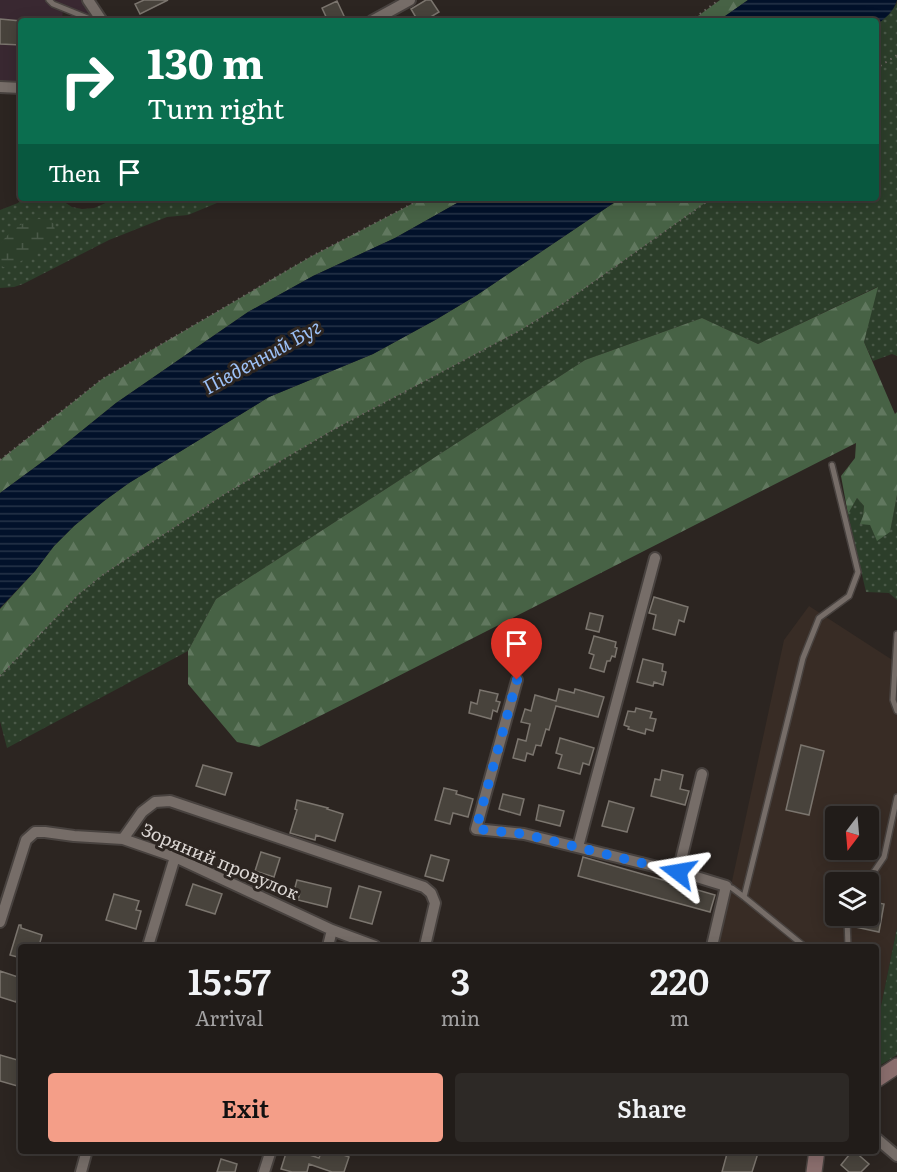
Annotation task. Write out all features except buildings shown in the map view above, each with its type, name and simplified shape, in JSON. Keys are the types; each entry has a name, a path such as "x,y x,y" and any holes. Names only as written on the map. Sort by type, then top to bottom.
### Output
{"street":[{"path":"88,0 100,18"},
{"path":"377,18 410,0"},
{"path":"0,87 18,88"},
{"path":"578,847 655,558"},
{"path":"517,680 476,829 524,834 726,886 712,944"},
{"path":"678,872 702,774"},
{"path":"123,839 142,812 155,802 170,801 424,886 431,893 435,903 425,944"},
{"name":"Зоряний провулок","path":"0,922 26,840 34,832 45,832 74,837 123,839 175,857 333,930 370,944"},
{"path":"149,944 175,857"},
{"path":"329,944 333,930"},
{"path":"879,1078 897,1066"},
{"path":"879,1141 897,1156"},
{"path":"81,1172 86,1154"},
{"path":"264,1172 269,1154"},
{"path":"813,1154 814,1172"}],"lane":[{"path":"49,0 53,4 88,18"},
{"path":"744,897 803,658 819,618 849,596 858,572 832,465"},
{"path":"897,634 893,700 897,711"},
{"path":"874,872 884,857 897,797"},
{"path":"726,886 744,897 802,944"},
{"path":"848,926 849,944"}],"path":[{"path":"694,18 719,0"},
{"path":"879,67 897,55"},
{"path":"0,460 102,379 310,257 417,201"},
{"path":"0,676 78,595 114,568 225,494 333,430 521,330 708,201"}],"shaded area":[{"path":"0,0 88,0 100,18 92,18 63,9 62,18 18,18 18,88 0,87"},
{"path":"809,606 897,663 897,928 879,1015 879,944 718,944 784,640"}],"green space":[{"path":"720,0 748,0 722,18 695,18"},
{"path":"897,3 897,356 892,354 873,361 864,342 877,287 758,344 702,318 585,360 216,599 188,651 7,748 0,721 0,676 78,595 104,574 225,494 333,430 521,330 564,303 708,201 879,201 879,22"},
{"path":"20,201 63,201 72,207 82,209 94,208 110,201 222,201 188,215 167,217 109,240 23,284 0,288 0,210"},
{"path":"417,201 461,201 395,238 313,276 248,312 116,403 0,493 0,460 102,379 310,257"},
{"path":"617,201 708,201 564,303 521,330 333,430 225,494 104,574 78,595 0,676 0,609 35,571 54,546 104,501 129,483 269,397 373,354 477,295"},
{"path":"39,219 48,220 54,224 55,232 50,241 13,266 3,267 0,264 0,244 17,227"},
{"path":"878,287 864,342 895,414 897,412 897,495 890,532 877,541 870,525 860,524 864,506 857,498 848,514 841,476 855,458 856,443 259,747 237,742 188,684 188,651 216,599 585,360 702,318 758,344"},
{"path":"897,495 897,600 889,593 866,592 848,514 857,498 864,506 863,516 877,540 890,531"},
{"path":"897,928 897,1055 879,1066 879,1015"}],"water":[{"path":"748,0 897,0 894,8 879,23 879,18 722,18"},
{"name":"Південний Буг","path":"461,201 617,201 477,295 437,319 373,354 269,397 129,483 74,526 0,608 0,493 116,403 248,312 313,276 395,238"}],"route":[{"path":"517,680 476,829 524,834 678,872"}]}
